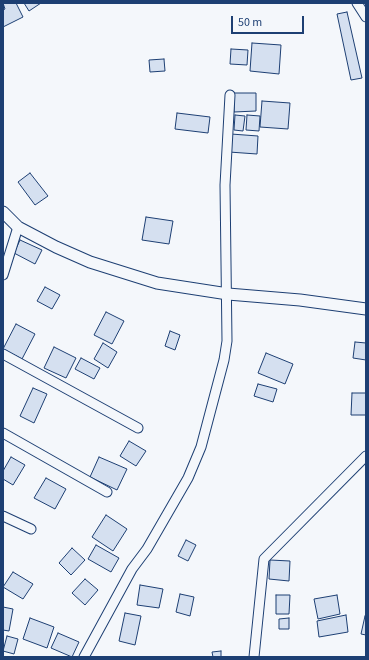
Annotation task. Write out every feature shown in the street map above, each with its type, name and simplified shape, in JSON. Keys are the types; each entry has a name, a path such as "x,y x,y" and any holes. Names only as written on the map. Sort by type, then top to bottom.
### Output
{"street":[{"path":"357,3 366,17"},
{"path":"84,657 132,569 147,549 188,478 201,447 224,360 227,341 228,294 225,200 230,95"},
{"path":"3,212 18,227 90,262 150,281 228,294 300,300 366,309"},
{"path":"3,275 18,227"},
{"path":"3,354 138,428"},
{"path":"3,433 107,492"},
{"path":"254,657 264,559 366,456"},
{"path":"3,516 31,529"}],"building":[{"path":"3,3 16,3 23,17 3,27 3,10 5,9"},
{"path":"24,3 41,3 29,11"},
{"path":"347,12 362,78 351,80 337,14"},
{"path":"252,43 281,45 279,74 250,71"},
{"path":"231,49 248,50 247,65 230,64"},
{"path":"164,59 165,71 150,72 149,60"},
{"path":"234,93 256,93 256,111 234,112"},
{"path":"262,101 290,103 288,129 260,127"},
{"path":"177,113 210,117 208,133 175,129"},
{"path":"235,115 245,116 243,131 234,130"},
{"path":"247,115 260,116 259,131 246,130"},
{"path":"231,134 258,136 257,154 229,152"},
{"path":"30,173 48,196 35,205 18,182"},
{"path":"146,217 173,221 169,244 142,240"},
{"path":"20,240 42,250 35,264 14,253"},
{"path":"45,287 60,295 52,309 37,301"},
{"path":"106,312 124,321 112,344 94,335"},
{"path":"16,324 35,334 22,359 3,349"},
{"path":"170,331 180,335 175,350 165,346"},
{"path":"355,342 366,343 366,360 353,358"},
{"path":"103,343 117,352 108,368 94,359"},
{"path":"54,347 76,358 66,378 44,368"},
{"path":"266,353 293,364 285,384 258,373"},
{"path":"81,358 100,368 94,379 75,369"},
{"path":"258,384 277,389 273,402 254,396"},
{"path":"33,388 47,394 34,423 20,416"},
{"path":"352,393 366,393 366,415 351,415"},
{"path":"129,441 146,451 136,466 120,456"},
{"path":"11,457 25,465 13,485 3,479 3,471"},
{"path":"99,457 127,469 117,490 90,477"},
{"path":"46,478 66,489 55,509 34,498"},
{"path":"106,515 127,529 113,551 92,537"},
{"path":"186,540 196,545 188,561 178,556"},
{"path":"96,545 119,558 111,572 88,559"},
{"path":"72,548 85,560 71,575 59,563"},
{"path":"270,560 290,561 289,581 269,579"},
{"path":"13,572 33,584 23,599 3,587"},
{"path":"85,579 98,590 85,605 72,593"},
{"path":"140,585 163,589 159,608 137,605"},
{"path":"180,594 194,597 190,616 176,612"},
{"path":"276,595 290,595 289,614 276,614"},
{"path":"337,595 340,614 318,619 314,599"},
{"path":"3,607 13,609 9,631 3,630"},
{"path":"125,613 141,616 135,645 119,641"},
{"path":"346,615 348,632 319,637 317,621"},
{"path":"366,616 366,635 361,634"},
{"path":"30,618 54,627 47,648 23,639"},
{"path":"289,618 289,629 279,629 279,619"},
{"path":"58,633 79,642 72,657 51,648"},
{"path":"7,636 18,639 14,654 3,651"},
{"path":"221,651 221,657 213,657 212,652"}]}
